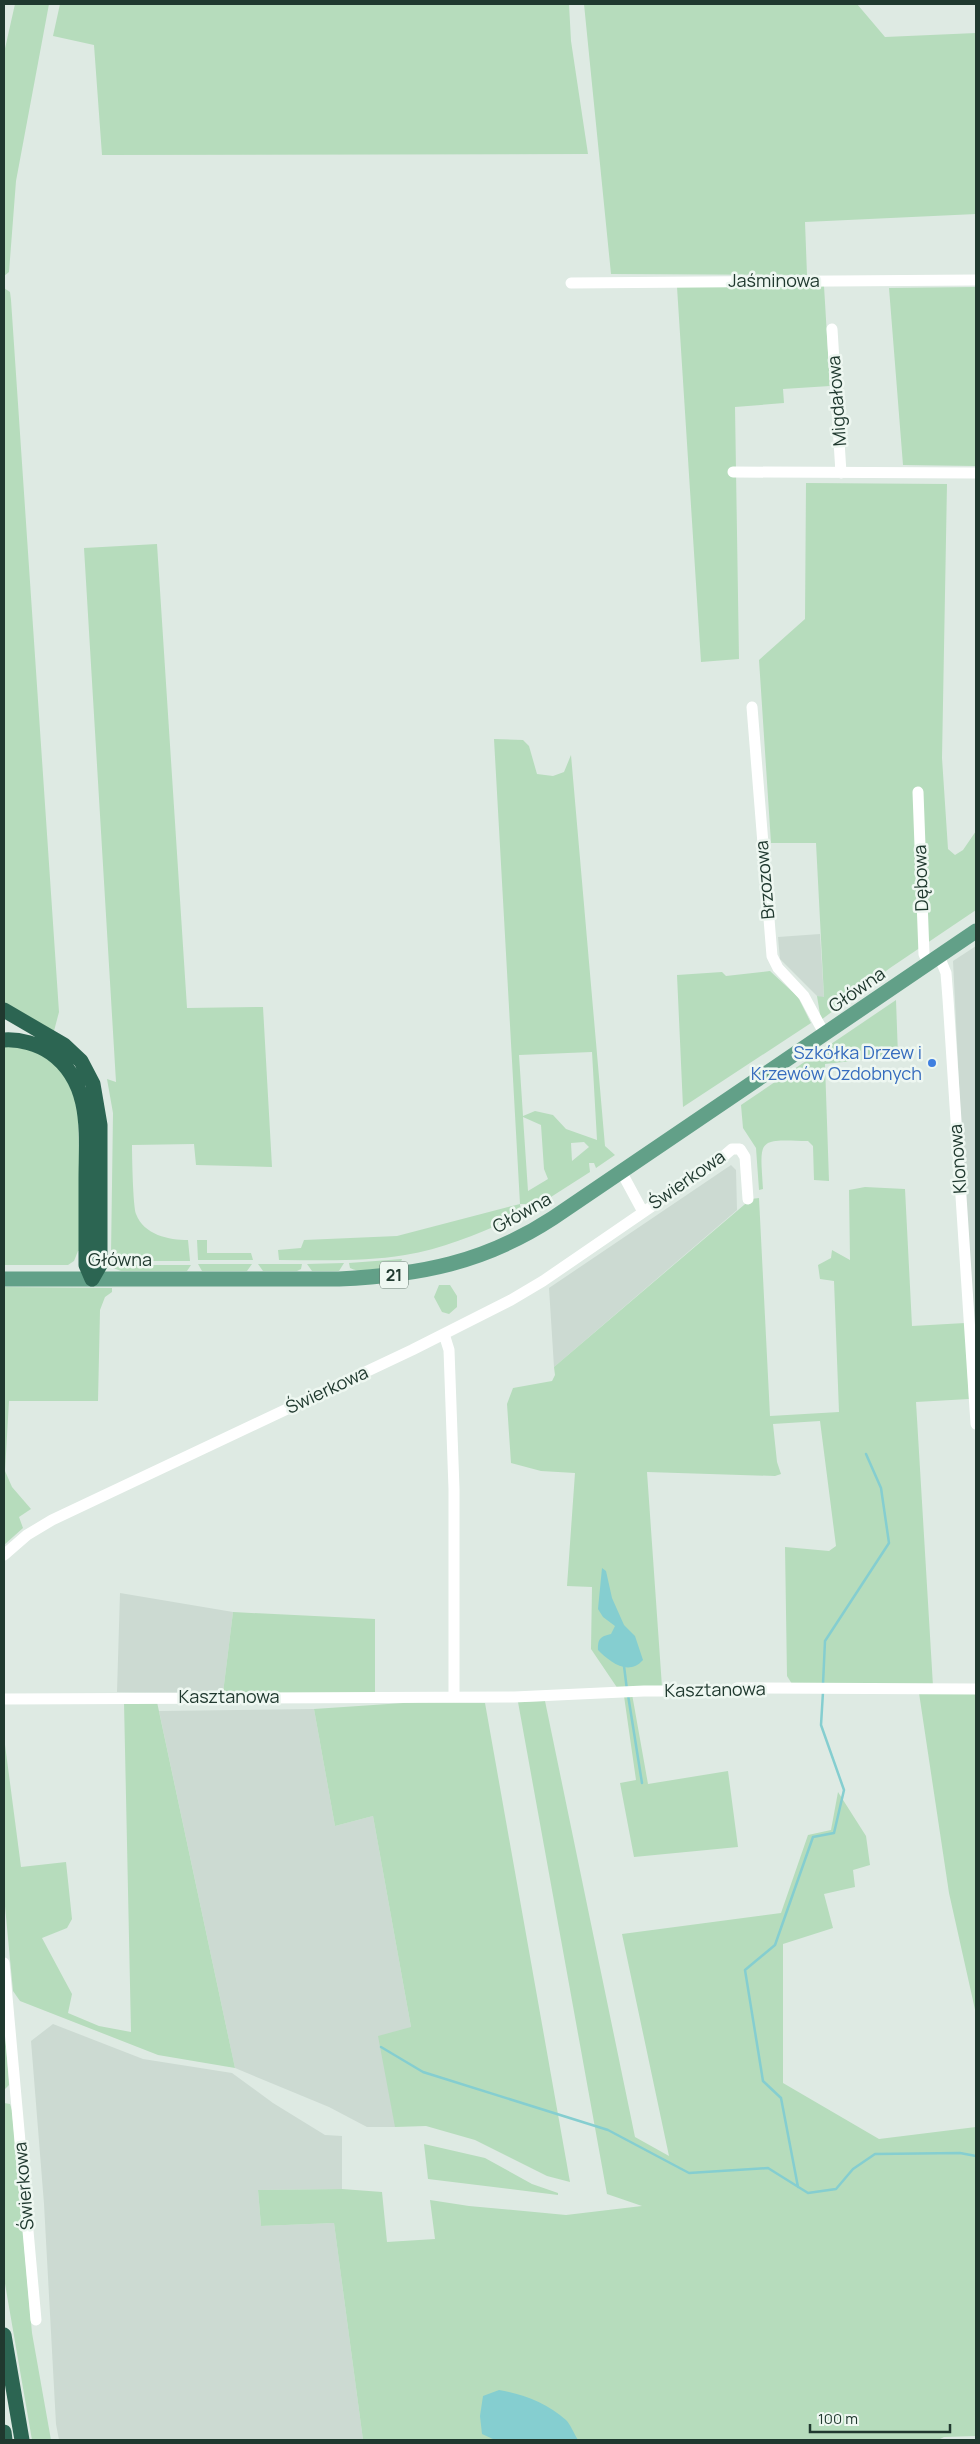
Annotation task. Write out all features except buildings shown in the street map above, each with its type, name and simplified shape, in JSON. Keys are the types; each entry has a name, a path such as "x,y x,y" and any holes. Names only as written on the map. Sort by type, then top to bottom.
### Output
{"highway":[{"path":"4,1010 64,1044 81,1061 93,1084 100,1125 100,1265 92,1279"},
{"path":"4,1040 21,1041 47,1051 66,1066 79,1088 83,1099 86,1128 86,1265 92,1279"},
{"path":"4,2334 22,2440"},
{"path":"4,2432 5,2440"}],"main road":[{"name":"Główna","path":"4,1279 339,1279 382,1277 435,1269 480,1256 528,1234 622,1173 976,931"}],"street":[{"name":"Jaśminowa","path":"571,282 976,280"},
{"name":"Migdałowa","path":"832,329 841,473"},
{"name":"Migdałowa","path":"733,472 976,473"},
{"name":"Brzozowa","path":"752,707 772,956 778,968 804,996 825,1036"},
{"name":"Dębowa","path":"918,792 924,954 934,960"},
{"name":"Klonowa","path":"934,960 946,973 976,1424"},
{"name":"Świerkowa","path":"4,1555 27,1534 52,1520 444,1334 543,1281 718,1161 732,1149 740,1149 745,1156 748,1199"},
{"name":"Świerkowa","path":"622,1173 643,1212"},
{"path":"444,1334 450,1350 454,1489 454,1696"},
{"name":"Kasztanowa","path":"4,1699 514,1697 644,1691 733,1691 737,1688 976,1689"},
{"name":"Świerkowa","path":"4,1963 36,2320"},
{"path":"4,2097 16,2095"}],"shaded area":[{"path":"820,934 824,998 817,996 780,959 778,937"},
{"path":"976,946 976,1359 964,1187 953,961"},
{"path":"731,1165 736,1170 737,1210 554,1367 549,1288"},
{"path":"120,1593 233,1612 223,1693 117,1692"},
{"path":"314,1709 335,1826 373,1816 411,2027 395,2127 367,2127 329,2107 235,2068 159,1711"},
{"path":"53,2024 143,2059 232,2073 273,2103 325,2135 342,2136 342,2189 258,2190 261,2226 334,2223 363,2440 59,2440 56,2424 44,2204 31,2041"}],"green space":[{"path":"15,4 49,4 16,181 9,272 4,276 4,53"},
{"path":"60,4 569,4 571,41 588,154 102,155 94,45 53,36"},
{"path":"584,4 857,4 885,37 976,33 976,214 805,222 807,275 611,274"},
{"path":"824,286 830,386 783,389 784,403 735,407 739,659 701,662 677,287"},
{"path":"976,287 976,466 903,465 889,288"},
{"path":"4,288 10,292 11,300 59,1012 54,1031 4,1002"},
{"path":"806,483 947,484 942,758 948,849 955,855 963,850 976,831 976,910 890,968 821,1020 817,996 824,997 816,843 771,843 759,660 805,619"},
{"path":"157,544 187,1008 263,1007 272,1167 196,1165 194,1144 132,1145 133,1192 136,1214 145,1227 158,1235 188,1240 190,1261 118,1261 111,1255 113,1113 107,1079 116,1082 84,548"},
{"path":"494,739 523,740 529,746 537,774 553,776 564,772 571,755 605,1146 615,1155 596,1168 594,1163 589,1163 590,1172 529,1211 527,1204 520,1204","holes":["592,1052 597,1140 566,1129 553,1115 535,1111 523,1116 519,1055","523,1117 541,1125 544,1169 548,1179 528,1191","584,1142 589,1147 572,1161 571,1143"]},
{"path":"770,971 798,997 811,1023 683,1107 677,975 722,972 726,976"},
{"path":"896,1000 898,1056 825,1064 829,1181 814,1180 813,1146 808,1141 770,1142 762,1151 763,1189 759,1190 756,1148 743,1128 741,1105"},
{"path":"4,1045 38,1052 63,1071 78,1106 81,1251 78,1251 74,1261 68,1265 4,1265"},
{"path":"865,1187 905,1189 912,1326 965,1323 969,1399 916,1402 933,1686 792,1684 787,1676 785,1547 829,1551 836,1546 820,1421 773,1424 777,1462 781,1474 775,1476 647,1472 662,1687 618,1689 591,1649 592,1587 567,1586 575,1473 541,1471 511,1463 507,1404 513,1388 552,1381 555,1375 554,1367 751,1199 759,1198 770,1416 839,1412 834,1281 820,1279 818,1265 831,1258 832,1250 850,1260 849,1190"},
{"path":"520,1204 521,1215 464,1239 420,1252 358,1260 279,1260 278,1250 301,1248 304,1240 397,1236"},
{"path":"197,1240 207,1240 207,1253 251,1253 253,1260 198,1260"},
{"path":"106,1257 117,1265 191,1265 187,1271 121,1271 113,1268"},
{"path":"402,1259 399,1267 374,1271 355,1270 350,1268 349,1263"},
{"path":"344,1263 339,1271 312,1271 307,1264"},
{"path":"198,1264 252,1264 247,1271 202,1271"},
{"path":"258,1264 302,1264 301,1269 297,1271 263,1271"},
{"path":"439,1285 450,1285 457,1296 457,1307 449,1314 442,1312 434,1297"},
{"path":"4,1287 112,1288 112,1292 105,1297 100,1310 98,1401 9,1401 5,1471 12,1487 31,1509 19,1517 23,1528 4,1545"},
{"path":"233,1612 375,1619 375,1693 223,1693"},
{"path":"919,1693 976,1693 976,2014 949,1893"},
{"path":"632,1694 648,1784 728,1771 738,1847 634,1857 620,1783 636,1780 624,1696"},
{"path":"545,1701 635,2137 669,2156 622,1934 781,1913 808,1835 831,1830 838,1792 866,1836 870,1865 853,1870 855,1887 824,1894 833,1928 783,1944 783,2083 879,2139 976,2127 976,2436 944,2437 938,2440 363,2440 334,2223 261,2226 258,2190 342,2189 382,2192 387,2242 435,2239 430,2200 469,2206 566,2215 642,2206 607,2194 518,1702"},
{"path":"124,1702 157,1702 235,2068 158,2055 20,2001 13,1991 4,1896 4,1737 21,1867 66,1862 72,1919 67,1928 42,1938 72,1994 68,2013 99,2026 131,2032"},
{"path":"418,1702 485,1703 570,2182 547,2176 475,2140 426,2126 395,2127 378,2036 411,2027 373,1816 335,1826 314,1709"},
{"path":"4,2019 9,2085 4,2090"},
{"path":"4,2103 10,2104 12,2110 32,2333 51,2440 32,2440 4,2278"},
{"path":"424,2144 485,2158 532,2184 558,2193 558,2195 428,2179"}],"water":[{"path":"602,1568 606,1571 612,1598 624,1625 635,1636 643,1660 631,1667 625,1667 613,1662 598,1650 600,1639 611,1634 615,1626 603,1617 598,1609"},
{"path":"499,2390 526,2397 543,2404 559,2414 568,2422 578,2440 495,2440 482,2434 480,2416 483,2396"}],"waterway":[{"path":"823,1684 825,1641 889,1543 881,1488 866,1454"},
{"path":"624,1666 627,1690"},
{"path":"798,2187 781,2098 763,2081 745,1970 775,1945 813,1837 834,1833 844,1790 821,1725 823,1692"},
{"path":"628,1695 642,1783"},
{"path":"381,2047 423,2072 608,2130 689,2173 768,2168 808,2193 836,2189 853,2169 875,2154 960,2153 976,2156"}],"place":[{"name":"Szkółka Drzew i Krzewów Ozdobnych","path":"932,1063"}]}
